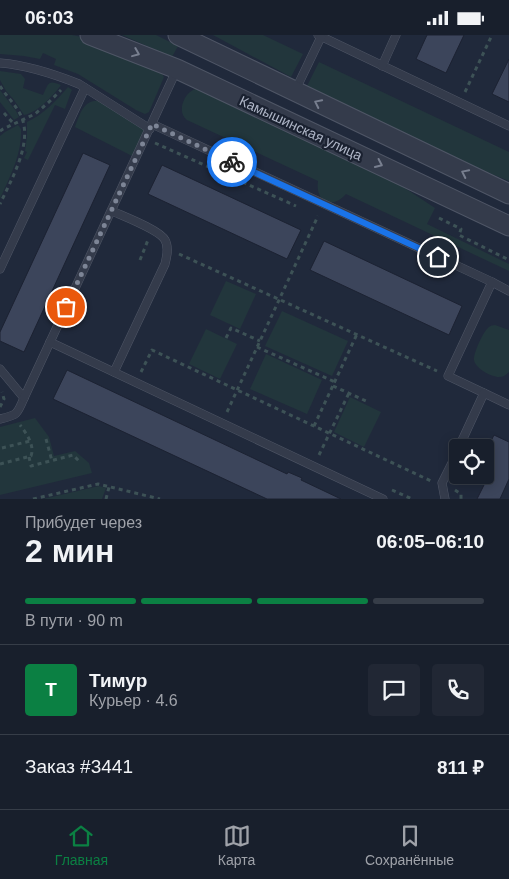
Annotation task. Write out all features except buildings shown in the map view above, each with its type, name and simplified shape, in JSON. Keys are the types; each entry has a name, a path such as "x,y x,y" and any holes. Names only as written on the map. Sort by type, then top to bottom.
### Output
{"street":[{"name":"Камышинская улица","path":"90,35 177,69 509,226"},
{"path":"177,69 184,38 509,194"}],"lane":[{"path":"382,66 396,35"},
{"path":"295,92 319,36 509,126"},
{"path":"0,63 30,68 67,79 151,127 509,291"},
{"path":"0,419 13,416 18,412 177,69"},
{"path":"0,269 85,88"},
{"path":"112,211 158,233 165,240 168,253 165,264 114,372"},
{"path":"492,282 448,377 509,405"},
{"path":"50,342 383,499"},
{"path":"0,369 24,398"},
{"path":"463,439 484,393"},
{"path":"445,499 442,483 449,468"}],"path":[{"path":"465,93 492,35"},
{"path":"0,131 35,114 62,88 67,79"},
{"path":"0,86 18,112 24,130 22,152 12,179 0,203"},
{"path":"4,113 14,124"},
{"path":"146,139 300,208"},
{"path":"227,412 318,216"},
{"path":"439,218 462,229 459,235 509,260"},
{"path":"140,236 149,240 140,260"},
{"path":"167,248 439,372"},
{"path":"226,338 231,328 260,341"},
{"path":"314,426 357,334"},
{"path":"257,347 366,401"},
{"path":"141,372 152,350 443,487"},
{"path":"0,389 4,399 0,408"},
{"path":"319,455 349,393"},
{"path":"0,464 31,456 29,437 13,416"},
{"path":"46,439 52,461"},
{"path":"2,448 30,441"},
{"path":"29,457 31,466 73,455 80,461"},
{"path":"33,499 98,484 160,499"},
{"path":"106,499 110,487"}],"shaded area":[{"path":"0,35 72,35 82,37 161,72 164,77 149,112 145,114 78,74 54,65 56,59 43,53 40,59 0,54"},
{"path":"122,35 156,35 178,46 172,57"},
{"path":"213,35 263,35 303,54 291,77"},
{"path":"319,62 509,152 509,181 440,153 307,86"},
{"path":"0,71 21,74 25,79 23,88 43,95 49,84 53,82 61,85 40,107 24,115 0,80"},
{"path":"68,87 72,90 65,109 55,105 28,160 24,158 27,152 25,151 27,122 44,111"},
{"path":"201,88 379,171 435,208 427,224 509,264 509,271 346,194 335,202 326,201 319,194 318,181 187,120 182,113 182,104 189,92"},
{"path":"0,90 19,117 14,120 0,102"},
{"path":"94,101 100,101 146,131 134,157 75,127 84,107"},
{"path":"18,125 21,129 20,148 0,199 0,136"},
{"path":"226,281 256,294 240,329 210,315"},
{"path":"282,311 348,341 332,376 265,346"},
{"path":"495,325 509,330 509,372 500,377 484,371 477,366 474,360 477,348 486,330 490,326"},
{"path":"206,329 237,344 220,379 189,364"},
{"path":"266,354 322,380 307,414 250,389"},
{"path":"350,397 381,412 364,447 334,432"},
{"path":"35,418 49,437 54,456 75,451 89,463 92,473 0,495 0,427"},
{"path":"99,486 106,488 102,499 43,499"}],"way so far":[{"path":"66,307 152,124 232,162"}],"route":[{"path":"232,162 438,257"}]}
